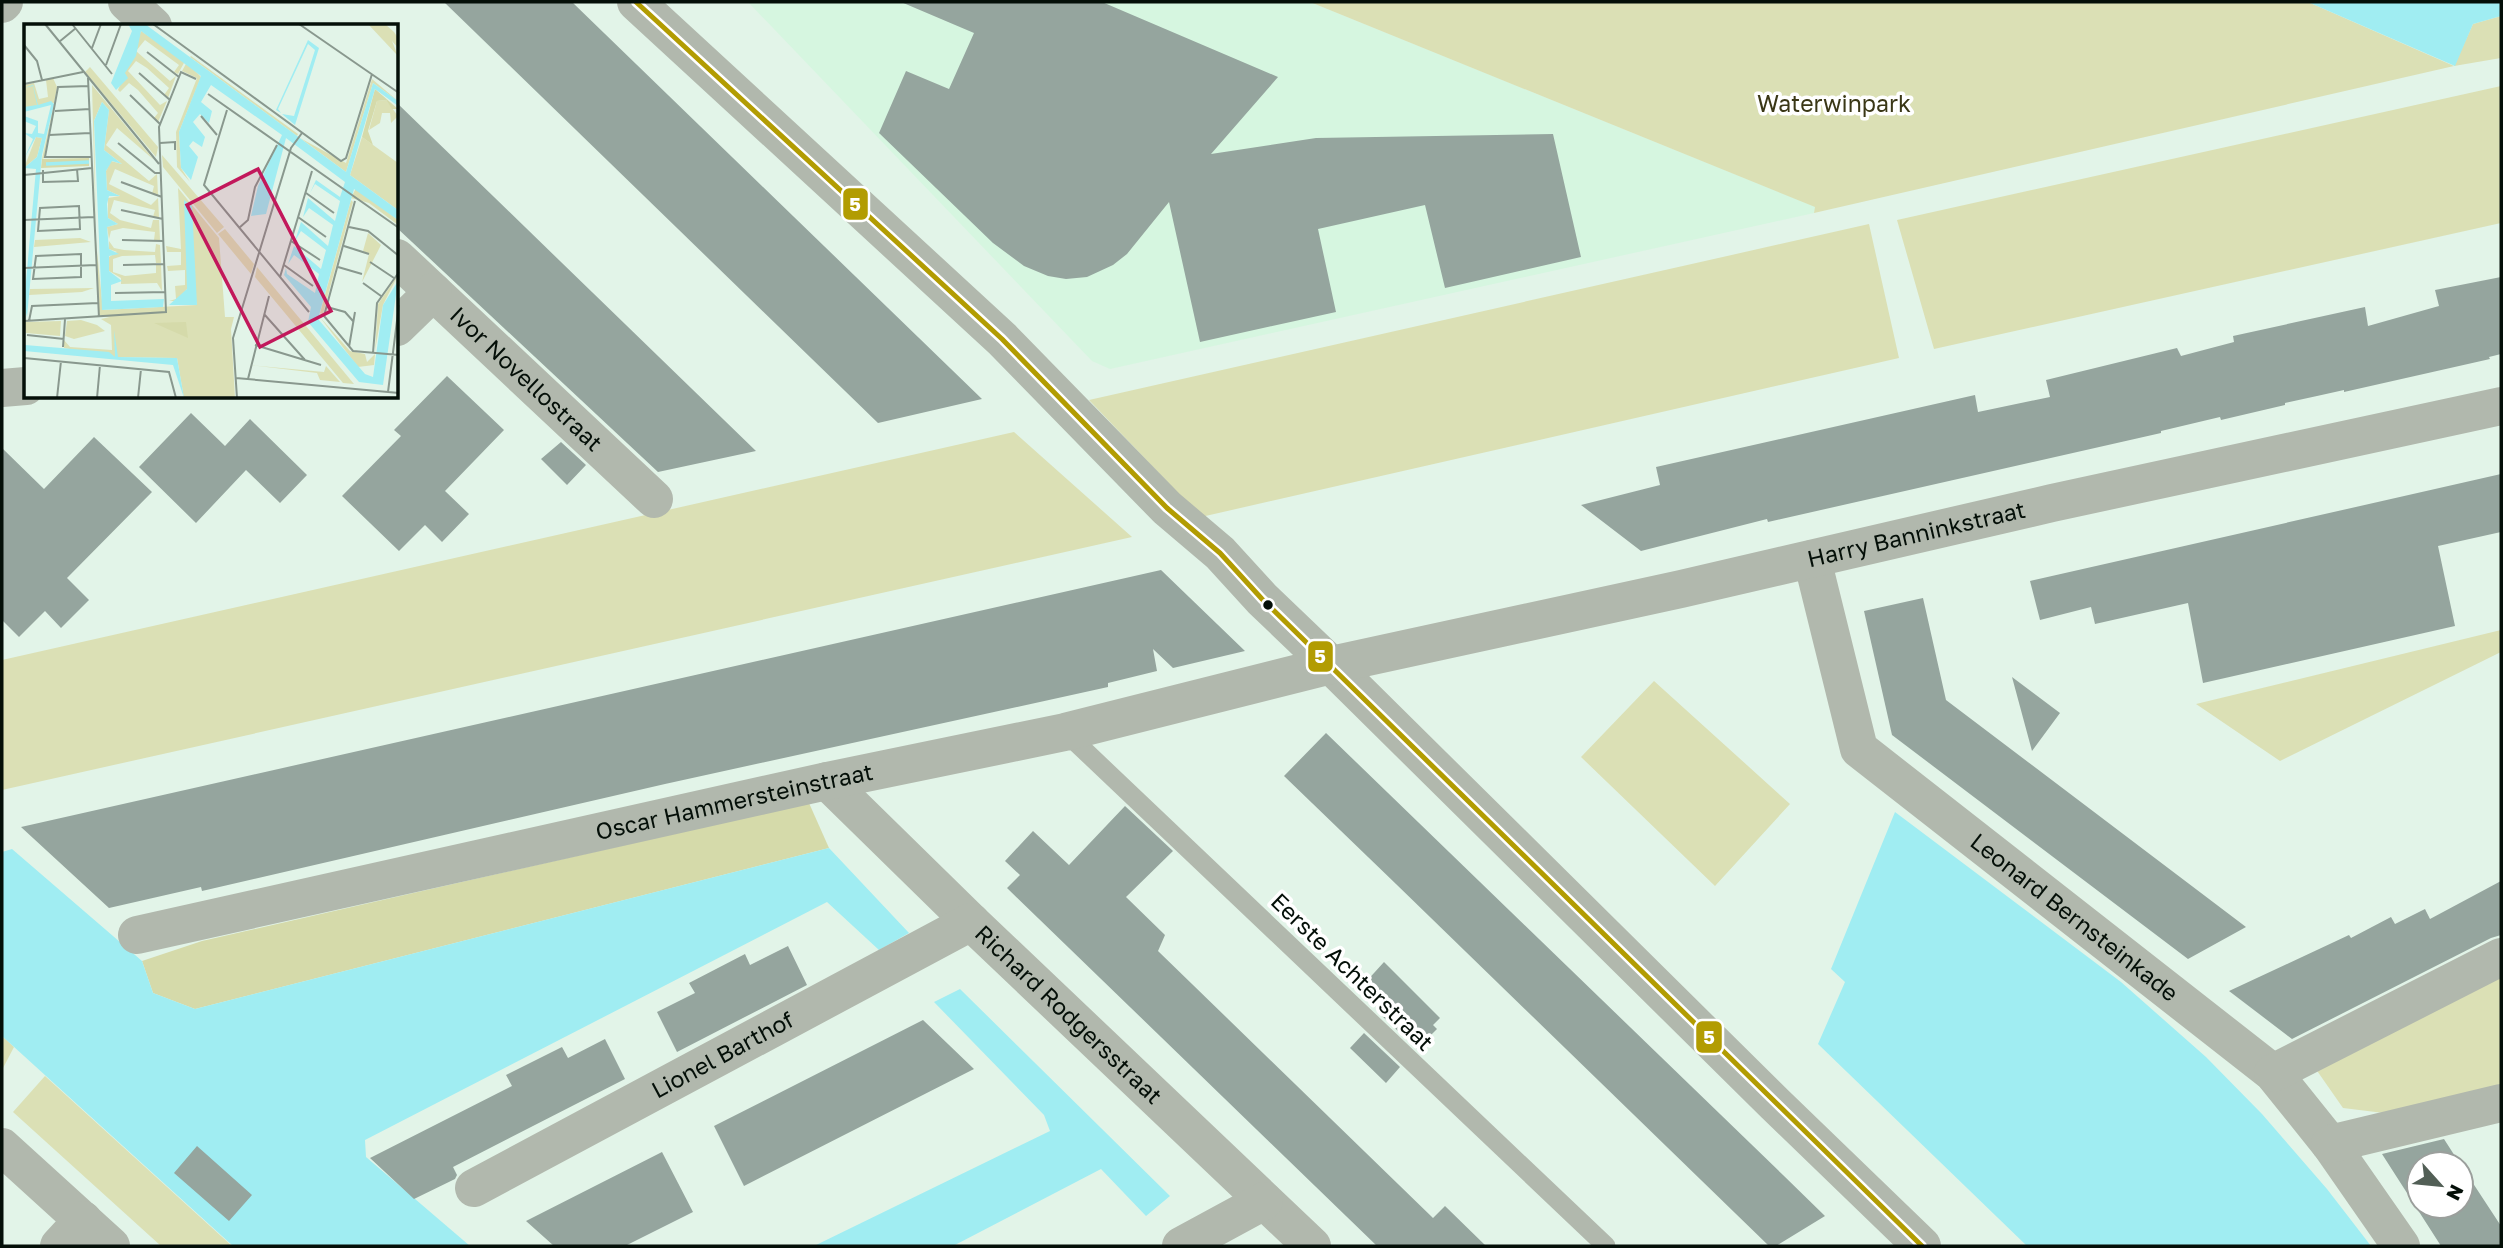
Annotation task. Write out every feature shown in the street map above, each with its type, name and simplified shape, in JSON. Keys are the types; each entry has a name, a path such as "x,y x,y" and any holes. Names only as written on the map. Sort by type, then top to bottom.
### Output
{"street":[{"path":"127,2 151,24"},
{"path":"636,2 1002,339 1167,508 1220,553 1262,599 1922,1246"},
{"name":"Ivor Novellostraat","path":"399,260 654,499"},
{"path":"399,325 433,292"},
{"path":"2,388 24,386"},
{"name":"Harry Banninkstraat","path":"1331,665 2052,503 2501,406"},
{"name":"Leonard Bernsteinkade","path":"1812,559 1860,749 2273,1073 2330,1144 2401,1246"},
{"name":"Oscar Hammersteinstraat","path":"137,935 827,781 1065,732 1331,665"},
{"name":"Richard Rodgersstraat","path":"827,781 971,922 1312,1246"},
{"name":"Lionel Barthof","path":"474,1188 971,922"},
{"path":"2273,1073 2501,957"},
{"path":"2330,1144 2501,1103"},
{"path":"2,1147 71,1233 111,1246"},
{"path":"1181,1246 1264,1201"}],"lane":[{"name":"Eerste Achterstraat","path":"1065,732 1606,1246"}],"shaded area":[{"path":"748,2 1310,2 1816,207 1814,213 1110,369 1092,361"},
{"path":"809,803 829,848 195,1009 153,993 142,961 202,941"}],"green space":[{"name":"Waterwinpark","path":"1310,2 2308,2 2454,66 1814,213 1815,207"},
{"path":"2501,16 2501,58 2454,66 2473,24"},
{"path":"2501,86 2501,223 1934,349 1897,220"},
{"path":"1869,224 1899,358 1201,517 1089,400"},
{"path":"1014,432 1132,537 2,790 2,660"},
{"path":"2501,630 2501,652 2280,761 2196,704"},
{"path":"1654,681 1790,804 1715,886 1581,757"},
{"path":"2501,973 2501,1085 2408,1116 2343,1108 2313,1065"},
{"path":"2,1036 14,1047 2,1070"},
{"path":"45,1076 232,1246 161,1246 13,1112"}],"water":[{"path":"2308,2 2501,2 2501,16 2473,24 2455,66"},
{"path":"1895,812 2121,982 2206,1057 2262,1114 2327,1189 2371,1246 2027,1246 1818,1044 1845,982 1831,969"},
{"path":"829,848 909,933 879,950 827,902 365,1140 366,1157 470,1246 233,1246 2,1036 2,852 12,849 142,961 153,993 195,1009"},
{"path":"960,989 1170,1196 1146,1216 1101,1169 953,1246 814,1246 1050,1131 1044,1115 934,1002"}],"building":[{"path":"444,2 572,2 982,399 878,423"},
{"path":"901,2 1102,2 1278,77 1211,154 1316,138 1553,134 1581,257 1445,288 1425,205 1318,229 1336,312 1200,342 1169,202 1127,254 1113,265 1087,277 1066,279 1048,276 1024,266 993,243 879,133 906,71 949,89 974,33"},
{"path":"399,105 756,451 658,472 399,230"},
{"path":"2501,277 2501,354 2489,357 2490,359 2285,403 2221,420 2220,417 2161,433 1768,522 1767,519 1641,551 1581,505 1660,485 1656,467 1975,395 1978,412 2050,397 2046,380 2177,348 2181,356 2234,342 2233,336 2365,307 2368,326 2439,306 2435,290"},
{"path":"447,376 504,430 445,491 469,514 442,542 425,525 399,551 342,496 401,436 394,430"},
{"path":"191,413 225,446 250,419 307,475 280,503 246,470 196,523 139,467"},
{"path":"94,437 152,492 67,578 89,600 61,628 45,611 19,637 2,620 2,448 44,489"},
{"path":"561,442 586,465 567,485 541,459"},
{"path":"2501,474 2501,532 2438,546 2455,626 2203,683 2188,603 2095,624 2091,607 2040,620 2030,581"},
{"path":"1161,570 1245,651 1173,668 1153,649 1157,671 1108,683 1108,687 665,784 202,891 201,887 109,908 21,827"},
{"path":"1923,598 1946,700 2246,927 2188,959 1892,735 1864,611"},
{"path":"2012,677 2060,713 2032,751"},
{"path":"1326,733 1825,1216 1776,1246 1769,1246 1284,776"},
{"path":"1125,806 1173,851 1126,897 1165,935 1158,951 1433,1218 1445,1206 1486,1246 1377,1246 1007,888 1020,875 1005,861 1033,831 1069,865"},
{"path":"2501,881 2501,935 2292,1039 2229,991 2349,935 2351,938 2391,917 2395,924 2425,909 2430,919"},
{"path":"788,946 807,985 677,1052 657,1012 695,993 689,983 745,954 750,965"},
{"path":"1384,962 1440,1018 1433,1025 1437,1029 1417,1049 1381,1015 1388,1008 1364,984"},
{"path":"923,1020 974,1069 744,1186 714,1126"},
{"path":"1364,1033 1400,1067 1386,1083 1350,1048"},
{"path":"605,1039 625,1079 453,1167 457,1175 455,1179 414,1199 370,1158 512,1086 506,1075 562,1047 568,1058"},
{"path":"2444,1139 2451,1150 2405,1150 2405,1190 2382,1154"},
{"path":"197,1146 252,1195 229,1221 174,1173"},
{"path":"662,1152 693,1212 625,1246 554,1246 526,1221"},
{"path":"2475,1186 2501,1226 2501,1246 2441,1246 2424,1220 2475,1220"}],"transit line":[{"name":"5","path":"636,2 1002,339 1167,508 1220,553 1262,599 1922,1246"}]}
